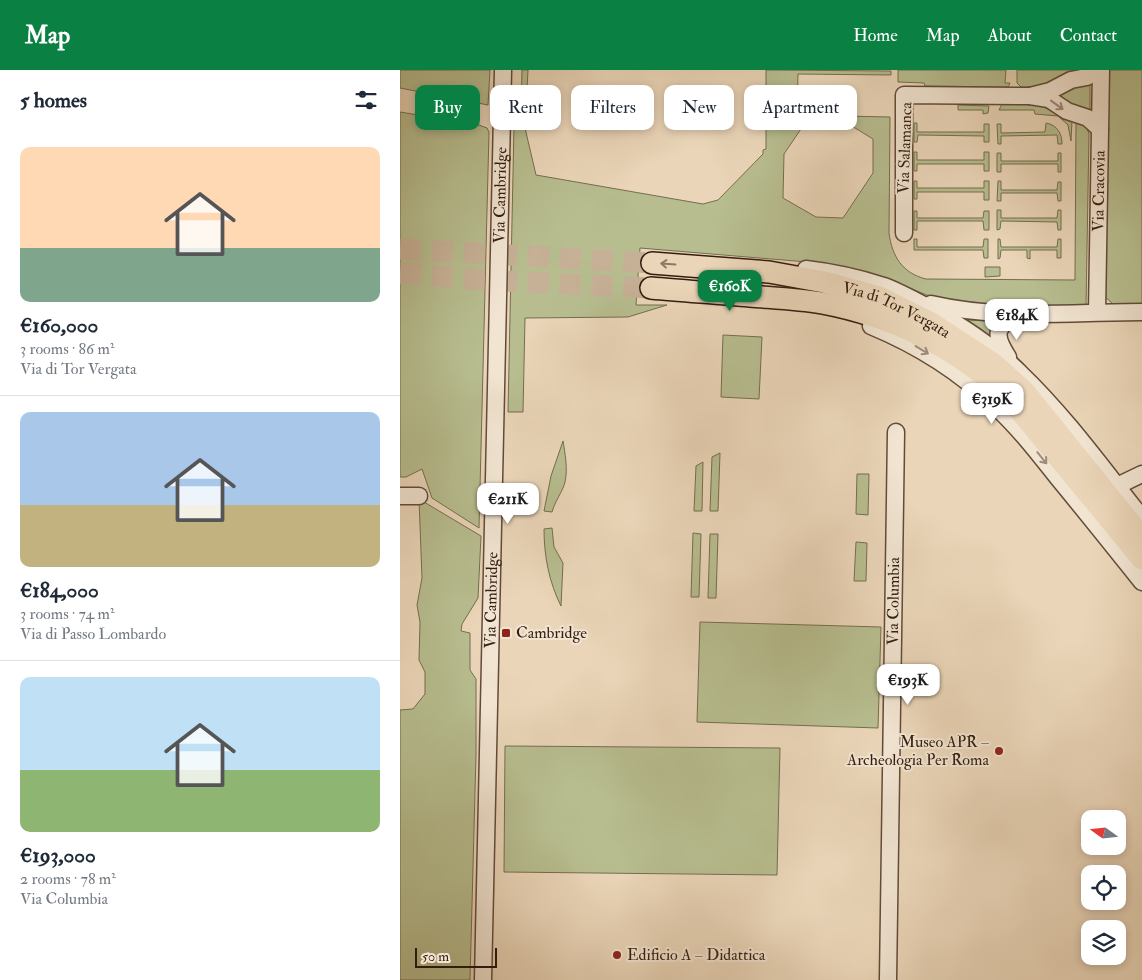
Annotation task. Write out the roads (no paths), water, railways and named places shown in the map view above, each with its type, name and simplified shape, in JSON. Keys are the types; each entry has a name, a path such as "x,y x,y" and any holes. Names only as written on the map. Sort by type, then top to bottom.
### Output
{"main road":[{"name":"Via di Tor Vergata","path":"652,263 769,272 824,282 879,297 932,324 980,354 1025,392 1142,536"},
{"name":"Via di Tor Vergata","path":"651,288 813,302 835,306 914,332 948,350 987,378 1018,408 1142,559"}],"street":[{"name":"Via Cambridge","path":"483,980 503,70"},
{"name":"Via Salamanca","path":"1030,96 1050,91 1071,80 1091,76 1099,70"},
{"name":"Via Cracovia","path":"1097,312 1099,70"},
{"path":"1078,115 1090,114 1098,108 1100,98 1095,83 1081,79"},
{"name":"Via Salamanca","path":"904,233 904,95 1030,96 1049,99 1066,111 1090,119 1100,129"},
{"path":"769,272 805,269 825,271 871,282 932,304 971,312 1018,314 1142,312"},
{"name":"Via di Tor Vergata","path":"907,296 971,332 1015,367 1071,430 1142,518"},
{"name":"Via di Tor Vergata","path":"813,302 919,348 953,371 986,397 1026,439 1142,582"},
{"path":"1015,367 1001,346 998,333 1004,322 1018,314"},
{"name":"Via Columbia","path":"888,980 896,432"},
{"path":"1117,486 1142,474"},
{"path":"400,496 419,496"}],"tunnel":[{"path":"400,249 652,263"},
{"path":"400,273 484,280 651,288"}],"place":[{"name":"Cambridge","path":"506,633"},
{"name":"Museo APR – Archeologia Per Roma","path":"999,751"},
{"name":"Edificio A – Didattica","path":"617,955"}]}
